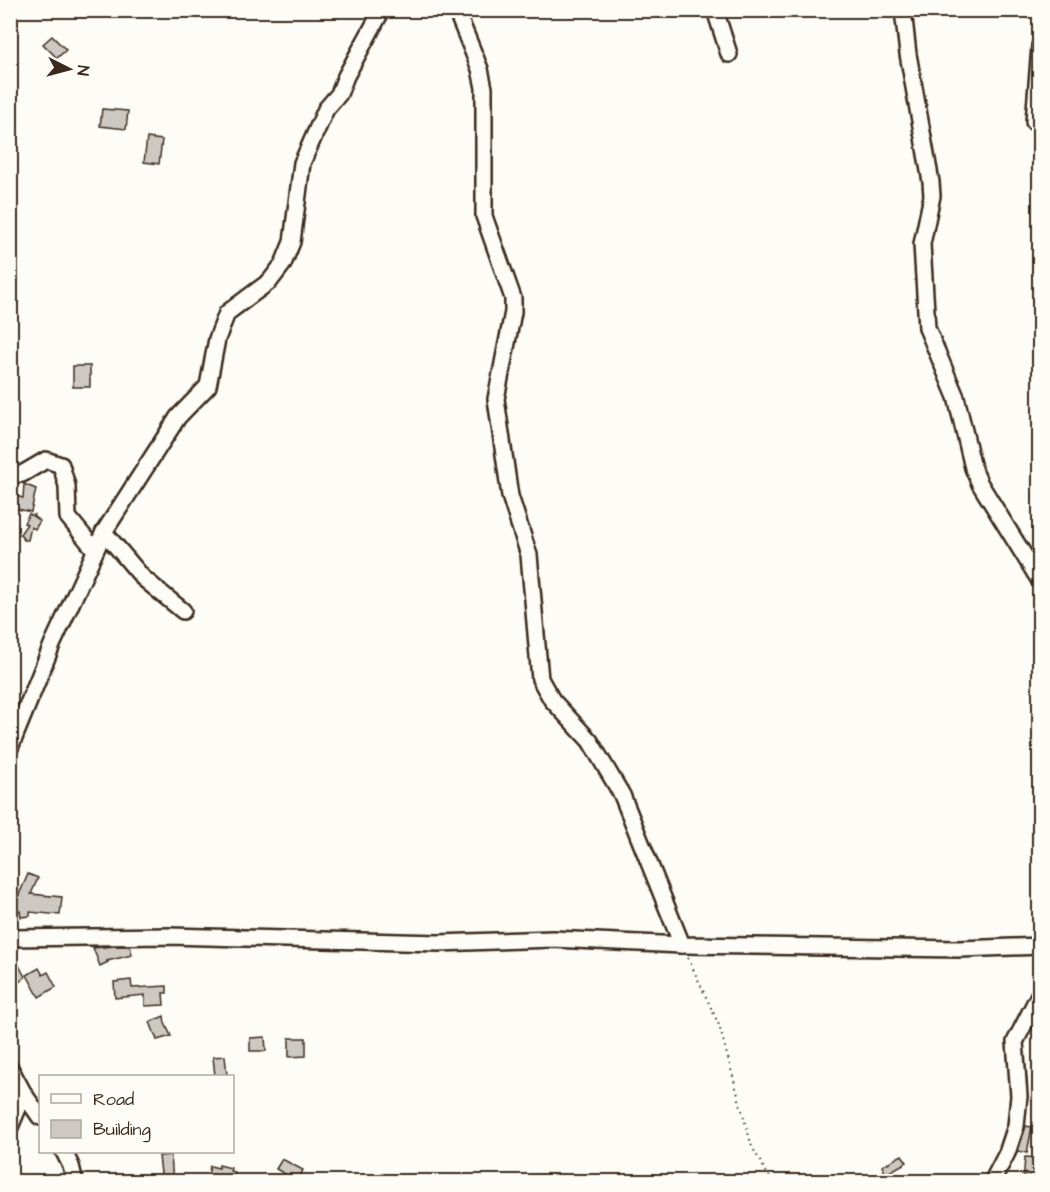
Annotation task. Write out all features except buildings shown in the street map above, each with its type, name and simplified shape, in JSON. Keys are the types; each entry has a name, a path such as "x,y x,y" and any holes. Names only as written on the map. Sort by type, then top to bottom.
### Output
{"street":[{"path":"10,748 52,645 104,532 178,417 208,386 217,339 227,313 258,292 283,264 292,242 302,163 326,109 339,94 346,76 382,10"},
{"path":"456,10 480,69 484,88 484,216 513,298 513,312 496,399 510,496 529,555 540,679 552,700 590,741 622,795 682,945"},
{"path":"715,10 729,54"},
{"path":"903,10 908,54 931,182 932,196 922,244 927,328 956,397 977,476 1040,580"},
{"path":"1034,122 1040,46"},
{"path":"10,474 22,474 46,460 61,465 67,486 68,517 95,550"},
{"path":"104,532 143,578 183,611"},
{"path":"10,938 169,936 439,943 553,939 682,945 960,949 1040,946"},
{"path":"992,1182 1007,1154 1016,1126 1018,1096 1016,1041 1040,993"},
{"path":"10,1068 39,1116"},
{"path":"10,1126 24,1094"},
{"path":"65,1153 72,1166 75,1182"}],"path":[{"path":"682,945 719,1025 752,1147 772,1182"}]}
